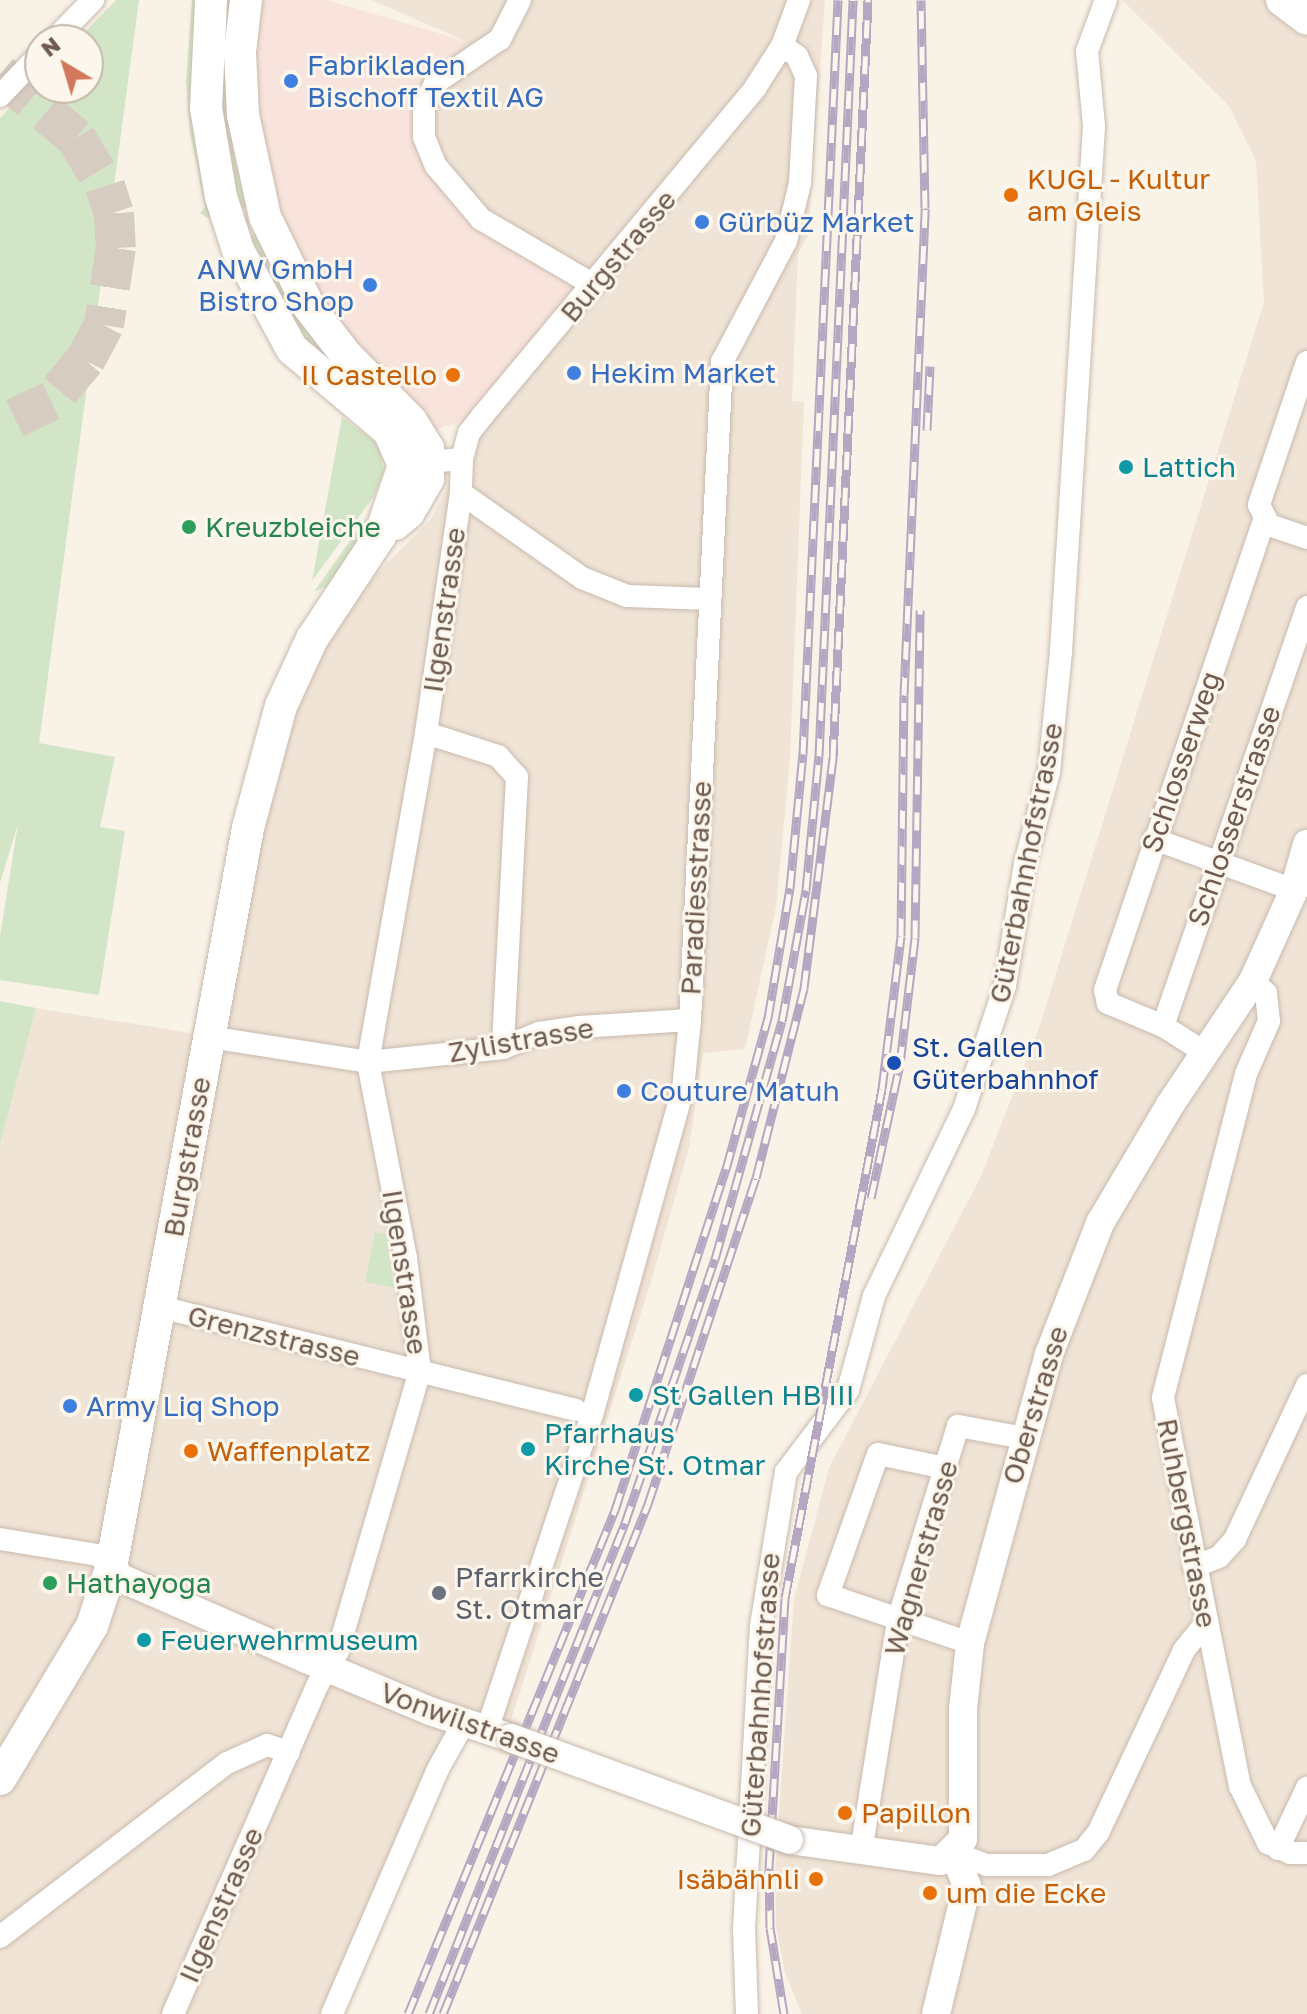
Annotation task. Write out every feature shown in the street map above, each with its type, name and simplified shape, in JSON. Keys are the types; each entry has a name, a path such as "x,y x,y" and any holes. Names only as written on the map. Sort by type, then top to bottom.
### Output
{"main road":[{"path":"211,0 206,108 221,197 238,250 292,349 338,393 389,431 417,463"},
{"path":"246,0 240,52 243,115 265,217 309,307 346,355 416,427 417,463"},
{"path":"1282,0 1307,19"},
{"name":"Burgstrasse","path":"0,1779 92,1626 111,1568 248,828 281,706 312,639 380,536 420,496 417,463"}],"street":[{"path":"70,24 93,0"},
{"path":"520,0 500,39 435,83 424,108 424,137 436,166 481,219 594,285"},
{"name":"Burgstrasse","path":"462,459 469,433 483,415 723,129 782,46 799,0"},
{"name":"Güterbahnhofstrasse","path":"747,2014 744,1929 761,1626 786,1472 848,1390 874,1296 964,1109 1005,986 1025,864 1049,772 1061,651 1094,126 1087,59 1100,12"},
{"name":"Paradiesstrasse","path":"332,2014 438,1769 487,1731 588,1430 683,1089 690,1020 724,354 786,241 799,194 806,76 797,56 782,46"},
{"path":"0,96 24,71"},
{"name":"Schlosserweg","path":"1163,1026 1108,1003 1105,990 1264,521 1259,505 1307,362"},
{"path":"417,463 462,459"},
{"name":"Ilgenstrasse","path":"173,2014 351,1614 420,1371 406,1258 368,1062 426,733 461,493 462,459"},
{"path":"461,493 599,587 627,596 710,599"},
{"path":"1264,521 1307,538"},
{"name":"Schlosserstrasse","path":"1163,1026 1307,607"},
{"path":"426,733 498,756 517,777 503,1048"},
{"path":"1154,839 1294,890"},
{"name":"Oberstrasse","path":"954,1853 965,1824 963,1709 970,1643 1024,1438 1062,1317 1100,1223 1131,1166 1253,981 1294,890 1307,844"},
{"name":"Ruhbergstrasse","path":"1253,981 1266,993 1269,1021 1246,1074 1163,1398 1194,1567 1240,1786 1259,1829 1278,1849"},
{"name":"Zylistrasse","path":"209,1037 368,1062 503,1048 539,1033 579,1027 690,1020"},
{"path":"1163,1026 1207,1054"},
{"name":"Grenzstrasse","path":"160,1307 575,1410"},
{"path":"1194,1567 1219,1557 1235,1539 1307,1385"},
{"name":"Wagnerstrasse","path":"861,1852 898,1620 958,1426 1024,1438"},
{"path":"945,1468 878,1454 828,1595 970,1643"},
{"name":"Vonwilstrasse","path":"0,1539 98,1555 123,1579 328,1668 487,1731 789,1840 941,1861 954,1853"},
{"path":"954,1853 987,1865 1048,1865 1084,1850 1098,1833 1184,1650 1206,1623"},
{"path":"0,1937 227,1763 267,1745 289,1752"},
{"path":"1307,1788 1278,1849 1307,1853"},
{"path":"936,2014 967,1886 954,1853"}],"shaded area":[{"path":"252,0 327,0 465,41 424,108 452,190 594,285 483,415 421,434 346,355 252,171"},
{"path":"372,0 825,0 808,236 798,253 792,401 804,402 790,759 776,907 745,1049 703,1053 689,1148 650,1285 506,1736 463,1724 335,2014 0,2014 0,1145 36,1008 209,1036 312,639 431,519 462,459 502,234 436,166 424,108 465,41"},
{"path":"1122,0 1307,0 1307,2014 802,2014 785,1973 776,1927 775,1871 794,1599 829,1468 981,1176 1040,1025 1264,302 1256,161 1229,106"}],"green space":[{"path":"116,0 139,0 39,743 115,757 100,827 125,831 99,995 0,980 0,936 18,824 0,883 0,118 24,93 24,104 104,104 104,24 93,24"},
{"path":"192,0 198,0 192,77 211,220 200,213 205,207 190,133 186,81"},
{"path":"220,0 236,0 251,206 234,212 214,46"},
{"path":"260,232 351,376 316,362 243,239"},
{"path":"342,417 379,445 384,471 374,496 312,581"},
{"path":"365,519 371,523 367,529 327,586 314,592"},
{"path":"0,1001 36,1008 0,1145"},
{"path":"375,1232 387,1234 394,1288 365,1282"}],"tunnel":[{"path":"0,74 76,138 105,186 114,213 116,248 104,325 85,360 51,401 0,425"}],"railway":[{"path":"408,2014 615,1510 726,1169 768,1018 790,888 803,754 838,0"},
{"path":"429,2014 625,1523 715,1259 782,1021 806,890 819,756 853,0"},
{"path":"443,2014 648,1504 756,1178 804,988 833,757 868,0"},
{"path":"784,2014 770,1928 769,1868 785,1598 882,1089 901,936 904,695 925,208 921,0"},
{"path":"927,430 930,366"},
{"path":"871,1198 900,1064 915,938 920,610"}],"place":[{"name":"Fabrikladen Bischoff Textil AG","path":"291,81"},
{"name":"KUGL - Kultur am Gleis","path":"1011,195"},
{"name":"Gürbüz Market","path":"702,222"},
{"name":"ANW GmbH Bistro Shop","path":"370,285"},
{"name":"Hekim Market","path":"574,373"},
{"name":"Il Castello","path":"453,375"},
{"name":"Lattich","path":"1126,467"},
{"name":"Kreuzbleiche","path":"189,527"},
{"name":"St. Gallen Güterbahnhof","path":"894,1063"},
{"name":"Couture Matuh","path":"624,1091"},
{"name":"St Gallen HB III","path":"636,1395"},
{"name":"Army Liq Shop","path":"70,1406"},
{"name":"Pfarrhaus Kirche St. Otmar","path":"528,1449"},
{"name":"Waffenplatz","path":"191,1451"},
{"name":"Hathayoga","path":"50,1583"},
{"name":"Pfarrkirche St. Otmar","path":"439,1593"},
{"name":"Feuerwehrmuseum","path":"144,1640"},
{"name":"Papillon","path":"845,1813"},
{"name":"Isäbähnli","path":"816,1879"},
{"name":"um die Ecke","path":"930,1893"}]}
